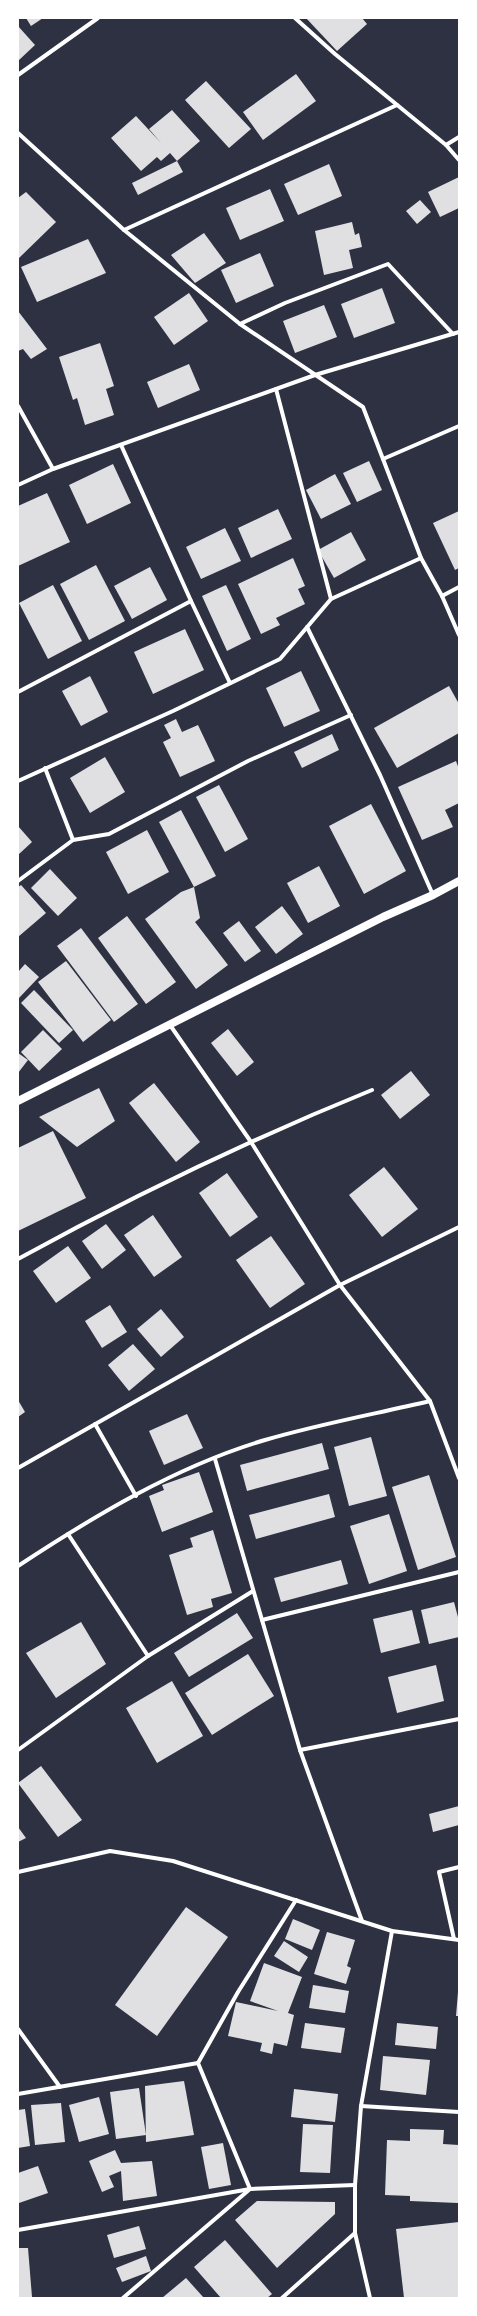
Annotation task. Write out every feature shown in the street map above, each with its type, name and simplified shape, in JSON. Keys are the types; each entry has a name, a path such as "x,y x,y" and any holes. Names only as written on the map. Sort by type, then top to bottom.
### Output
{"main road":[{"path":"20,1098 383,917 433,895 459,881"}],"street":[{"path":"18,75 98,18"},
{"path":"295,18 335,54 446,145 459,160"},
{"path":"124,230 397,105"},
{"path":"18,133 124,230 240,324 363,407 421,558 442,596 459,634"},
{"path":"446,145 459,137"},
{"path":"240,324 285,303 388,264 453,334"},
{"path":"18,485 53,469 315,375 459,332"},
{"path":"276,389 331,598"},
{"path":"18,406 53,469"},
{"path":"383,458 459,426"},
{"path":"121,444 191,601 230,683"},
{"path":"18,780 280,659 331,598 421,558"},
{"path":"442,596 459,587"},
{"path":"18,692 191,601"},
{"path":"307,627 350,715 433,895"},
{"path":"18,881 73,840 109,834 248,761 350,715"},
{"path":"45,768 73,840"},
{"path":"170,1024 250,1142 340,1285 430,1401 459,1478"},
{"path":"18,1259 98,1215 250,1142 372,1090"},
{"path":"18,1468 340,1285 459,1227"},
{"path":"18,1566 68,1534 188,1469 264,1440 430,1401"},
{"path":"95,1424 136,1496"},
{"path":"215,1459 300,1750 362,1921"},
{"path":"68,1534 148,1656"},
{"path":"262,1620 459,1572"},
{"path":"18,1750 148,1656 253,1591"},
{"path":"300,1750 459,1718"},
{"path":"18,1872 110,1851 173,1861 392,1931 457,1939 439,1872 459,1867"},
{"path":"198,2063 238,1992 296,1900"},
{"path":"370,2298 355,2233 355,2185 361,2106 392,1931"},
{"path":"18,2029 60,2087"},
{"path":"18,2094 198,2063"},
{"path":"198,2063 250,2189"},
{"path":"361,2106 459,2112"},
{"path":"18,2230 250,2189 355,2185"},
{"path":"123,2298 250,2189"},
{"path":"282,2298 355,2233"}],"building":[{"path":"26,18 43,18 31,26"},
{"path":"306,18 362,18 367,24 337,51"},
{"path":"18,26 35,45 18,61"},
{"path":"296,74 316,101 263,140 243,112"},
{"path":"206,81 251,129 229,148 185,100"},
{"path":"172,110 200,141 177,161 170,153 161,161 157,157 141,171 111,138 136,116 161,143 149,129"},
{"path":"177,161 183,172 138,195 132,183"},
{"path":"329,164 342,196 298,215 284,184"},
{"path":"459,177 459,208 440,217 428,192"},
{"path":"270,189 284,221 240,240 226,208"},
{"path":"26,192 56,222 18,259 18,198"},
{"path":"420,200 431,212 417,224 406,211"},
{"path":"352,222 355,235 359,233 362,247 349,250 353,268 324,275 315,231"},
{"path":"204,233 226,263 195,283 171,255"},
{"path":"88,239 106,273 37,302 21,267"},
{"path":"260,253 274,286 236,303 221,270"},
{"path":"382,288 395,323 354,338 341,304"},
{"path":"189,293 208,321 174,345 154,317"},
{"path":"324,305 337,337 295,353 283,321"},
{"path":"18,311 47,349 31,359 23,349 18,351"},
{"path":"100,343 114,386 106,389 114,415 85,425 77,398 73,400 59,357"},
{"path":"189,364 200,390 158,408 147,382"},
{"path":"369,461 382,490 357,502 343,473"},
{"path":"113,464 131,503 87,524 69,485"},
{"path":"335,474 351,504 321,519 306,490"},
{"path":"47,493 70,542 18,566 18,506"},
{"path":"278,509 292,539 251,558 238,528"},
{"path":"459,511 459,568 455,570 433,523"},
{"path":"225,528 241,561 201,579 186,547"},
{"path":"351,532 366,560 334,578 318,550"},
{"path":"293,558 305,586 298,589 305,604 276,618 280,625 261,634 238,584"},
{"path":"96,565 125,621 89,640 60,584"},
{"path":"150,567 167,600 132,619 114,586"},
{"path":"53,585 82,641 48,659 19,603"},
{"path":"226,585 251,639 227,651 202,596"},
{"path":"185,629 204,670 153,694 134,652"},
{"path":"301,671 320,711 284,727 266,688"},
{"path":"90,676 108,712 81,726 62,691"},
{"path":"449,686 459,704 459,733 397,768 374,728"},
{"path":"176,719 182,732 198,725 215,761 180,777 163,742 171,738 164,725"},
{"path":"332,734 339,750 302,768 294,752"},
{"path":"105,757 125,792 90,813 70,778"},
{"path":"456,761 459,769 459,803 445,810 453,827 422,840 398,787"},
{"path":"219,785 248,839 225,852 196,797"},
{"path":"371,804 406,871 364,894 329,826"},
{"path":"181,810 216,876 194,887 159,822"},
{"path":"18,826 32,842 18,855"},
{"path":"147,830 169,872 128,894 106,852"},
{"path":"319,866 340,906 308,923 287,883"},
{"path":"50,869 77,898 58,916 31,888"},
{"path":"21,885 46,913 18,937 18,887"},
{"path":"194,887 200,918 195,922 228,965 196,989 145,919 181,892"},
{"path":"282,906 303,934 276,954 255,927"},
{"path":"127,916 176,982 146,1004 98,938"},
{"path":"239,921 261,951 245,962 223,933"},
{"path":"81,928 138,1004 114,1022 57,946"},
{"path":"66,961 111,1020 83,1042 38,982"},
{"path":"25,964 39,977 18,999 18,972"},
{"path":"34,990 73,1030 59,1043 21,1003"},
{"path":"228,1029 254,1062 237,1076 211,1043"},
{"path":"43,1030 62,1049 39,1071 21,1052"},
{"path":"18,1053 28,1060 18,1073"},
{"path":"411,1071 430,1095 400,1119 381,1095"},
{"path":"154,1083 200,1142 176,1162 129,1103"},
{"path":"99,1088 115,1121 77,1147 39,1117"},
{"path":"53,1131 86,1198 18,1231 18,1148"},
{"path":"384,1167 418,1209 382,1237 349,1195"},
{"path":"227,1173 258,1217 230,1237 199,1193"},
{"path":"153,1215 182,1257 154,1277 124,1235"},
{"path":"106,1224 126,1250 102,1269 82,1241"},
{"path":"271,1236 305,1284 270,1308 236,1260"},
{"path":"68,1246 91,1278 56,1303 33,1271"},
{"path":"110,1305 127,1332 102,1348 85,1321"},
{"path":"161,1309 184,1337 161,1357 137,1329"},
{"path":"133,1344 155,1369 129,1391 108,1365"},
{"path":"18,1400 25,1412 18,1417"},
{"path":"187,1414 203,1448 164,1465 149,1431"},
{"path":"371,1437 387,1496 349,1506 334,1447"},
{"path":"322,1443 329,1469 247,1491 240,1465"},
{"path":"199,1472 213,1512 162,1532 149,1496 164,1490 162,1485"},
{"path":"429,1475 456,1557 418,1570 392,1487"},
{"path":"329,1494 335,1517 256,1539 249,1515"},
{"path":"389,1514 407,1571 369,1584 350,1526"},
{"path":"213,1530 232,1593 211,1599 213,1607 187,1615 169,1555 193,1547 190,1538"},
{"path":"341,1560 348,1584 281,1602 274,1578"},
{"path":"454,1602 459,1621 459,1637 429,1644 421,1610"},
{"path":"412,1610 420,1643 381,1653 373,1619"},
{"path":"237,1613 253,1638 189,1677 174,1653"},
{"path":"81,1622 106,1664 56,1698 26,1653"},
{"path":"248,1654 274,1696 212,1735 185,1693"},
{"path":"436,1665 444,1701 397,1713 388,1677"},
{"path":"172,1681 203,1736 157,1763 126,1708"},
{"path":"41,1766 82,1820 58,1837 18,1783"},
{"path":"459,1806 459,1825 433,1832 429,1814"},
{"path":"18,1827 26,1838 18,1842"},
{"path":"186,1907 228,1937 157,2036 115,2005"},
{"path":"293,1919 320,1930 312,1950 285,1939"},
{"path":"327,1932 355,1940 347,1966 351,1968 346,1984 314,1974"},
{"path":"284,1941 308,1957 299,1972 274,1956"},
{"path":"264,1963 302,1977 288,2013 294,2015 287,2046 274,2043 272,2054 260,2051 262,2043 228,2036 236,2002 278,2011 250,2001"},
{"path":"313,1985 349,1991 345,2013 309,2008"},
{"path":"458,1992 459,2016 456,2016"},
{"path":"305,2023 345,2028 341,2053 301,2048"},
{"path":"397,2023 438,2027 436,2049 395,2045"},
{"path":"383,2056 430,2060 426,2095 380,2090"},
{"path":"184,2081 194,2135 146,2142 145,2086"},
{"path":"139,2088 146,2135 116,2139 110,2092"},
{"path":"294,2089 338,2094 335,2122 291,2117"},
{"path":"99,2097 109,2134 79,2142 69,2105"},
{"path":"61,2103 65,2142 35,2145 31,2105"},
{"path":"25,2109 30,2146 18,2148 18,2110"},
{"path":"303,2124 333,2125 330,2173 300,2172"},
{"path":"410,2129 444,2130 443,2144 459,2145 458,2203 410,2201 410,2196 385,2195 387,2140 410,2141"},
{"path":"223,2143 231,2185 209,2189 201,2147"},
{"path":"115,2150 121,2163 152,2161 157,2196 123,2201 121,2171 109,2176 114,2187 102,2192 89,2161"},
{"path":"38,2166 48,2193 19,2203 18,2173"},
{"path":"257,2201 335,2202 335,2214 277,2268 235,2220"},
{"path":"459,2222 459,2298 404,2298 396,2229"},
{"path":"139,2226 146,2249 114,2258 107,2235"},
{"path":"225,2240 272,2294 267,2298 221,2298 194,2267"},
{"path":"18,2248 28,2248 32,2297 18,2298"},
{"path":"146,2256 151,2271 122,2282 116,2268"},
{"path":"186,2278 204,2298 162,2298"}]}
